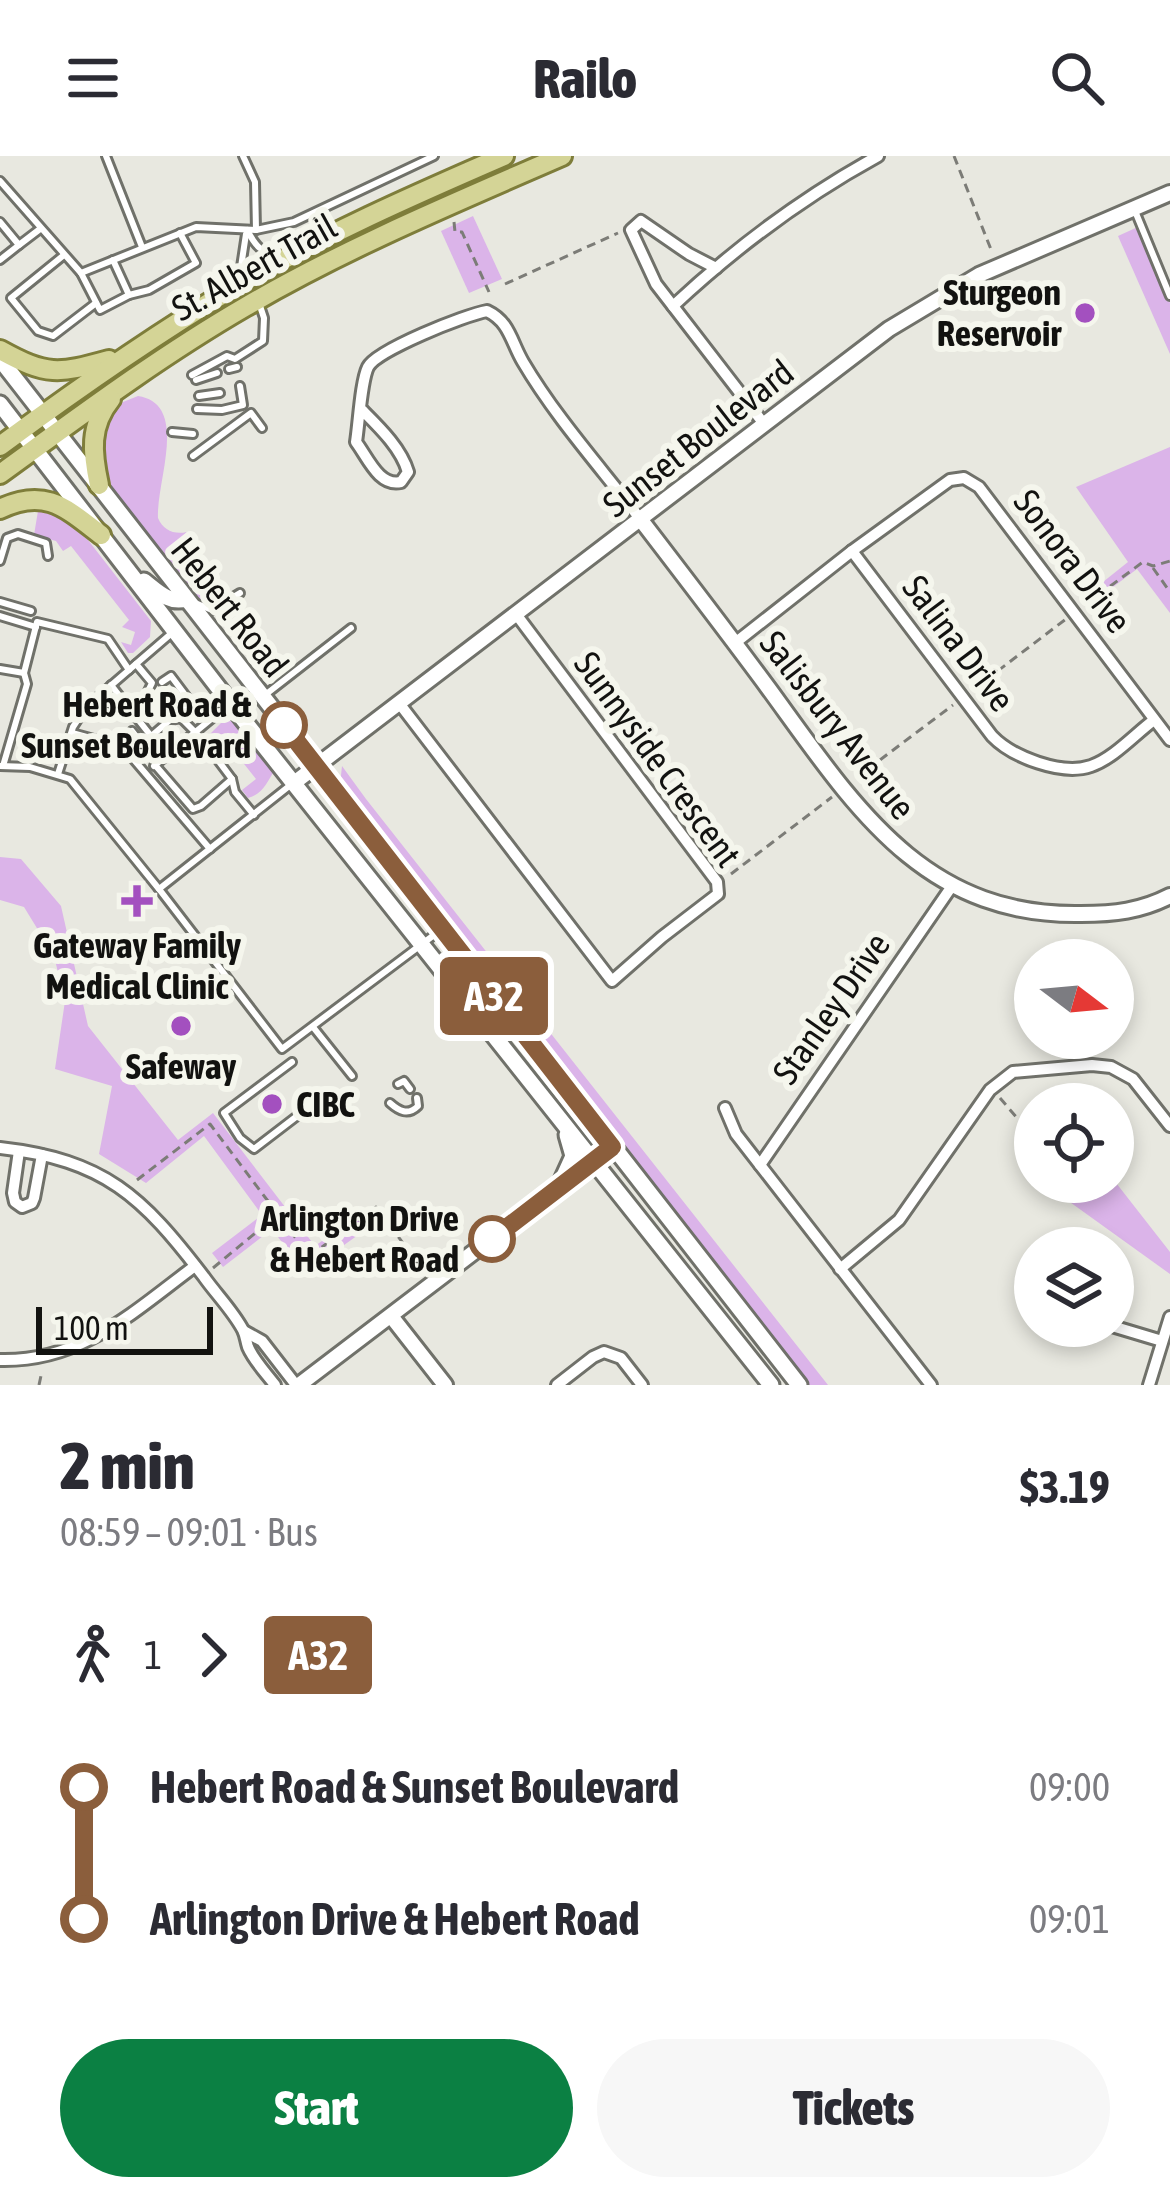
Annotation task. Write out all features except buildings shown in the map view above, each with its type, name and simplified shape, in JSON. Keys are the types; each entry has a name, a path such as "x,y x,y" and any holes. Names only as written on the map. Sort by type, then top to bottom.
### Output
{"main road":[{"name":"St. Albert Trail","path":"0,474 123,384 257,300 356,247 562,156"},
{"name":"St. Albert Trail","path":"0,446 125,356 238,286 344,228 496,158"},
{"path":"0,350 26,365 52,371 125,356"},
{"name":"Hebert Road","path":"0,359 799,1385"},
{"path":"99,485 92,452 94,430 123,384"},
{"name":"Hebert Road","path":"0,404 230,703 771,1385"},
{"path":"0,509 20,500 46,500 101,535"},
{"path":"123,564 171,600 191,607 175,631"},
{"path":"558,1116 573,1156 558,1189"}],"street":[{"path":"673,306 716,268 845,174 878,156"},
{"name":"Sunset Boulevard","path":"294,783 889,329 979,275 1170,193"},
{"path":"716,268 641,221 631,230 656,284 764,424"},
{"path":"362,410 406,464 408,472 401,482 385,482 356,442 366,372 376,358 470,314 487,311 506,324 538,386 641,520"},
{"name":"Sonora Drive","path":"735,643 950,480 964,478 979,488 1170,740"},
{"name":"Salisbury Avenue","path":"641,520 808,742 882,834 915,863 952,886 992,902 1056,914 1124,912 1170,896"},
{"name":"Salina Drive","path":"852,551 992,736 1011,752 1028,760 1088,767 1154,719"},
{"name":"Sunnyside Crescent","path":"399,703 612,981 718,894 717,882 516,614"},
{"name":"Stanley Drive","path":"760,1165 952,886"},
{"path":"840,1269 899,1220 990,1090 1012,1072 1111,1066 1133,1079 1170,1126"},
{"path":"725,1108 736,1134 931,1385"},
{"path":"244,1331 262,1341 297,1385 612,1147"},
{"path":"0,1148 90,1169 129,1192 195,1266 244,1331 250,1351 275,1385"},
{"path":"19,1151 13,1193 22,1207 34,1198 42,1155"},
{"path":"0,1360 36,1358 78,1346 111,1328 195,1266"},
{"path":"391,1316 446,1385"},
{"path":"1149,1385 1170,1317"},
{"path":"1134,1333 1162,1341"},
{"path":"557,1385 604,1352 621,1358 642,1385"}],"lane":[{"path":"106,156 142,247"},
{"path":"238,286 251,230 255,182 243,156"},
{"path":"81,273 179,232 205,227 251,230 303,218 434,156"},
{"path":"1,185 81,273 100,310 196,263 179,232"},
{"path":"1135,209 1170,296"},
{"path":"0,222 19,245"},
{"path":"0,260 41,228"},
{"path":"251,230 257,246 269,254 296,254"},
{"path":"64,255 11,298 38,331 53,336 96,303"},
{"path":"113,260 129,295"},
{"path":"217,373 194,378 227,356 235,366 263,341 264,318 257,300"},
{"path":"197,410 243,405 238,388"},
{"path":"199,396 220,393"},
{"path":"193,456 251,412 262,428"},
{"path":"172,432 193,434"},
{"path":"0,561 7,538 18,534 46,543 48,556"},
{"path":"191,607 212,610 240,593"},
{"path":"0,602 31,611"},
{"path":"0,616 36,627"},
{"path":"132,731 142,745 190,700 171,676 164,684 152,683 108,639 38,622 24,673 27,684 2,766 30,767 70,779 282,1048 442,929"},
{"path":"262,698 351,628"},
{"path":"58,775 71,733 86,707 175,631"},
{"path":"0,669 24,673"},
{"path":"152,683 148,691 153,697"},
{"path":"111,686 151,736"},
{"path":"101,694 113,708"},
{"path":"230,703 154,766 194,809 232,778"},
{"path":"180,710 254,815"},
{"path":"71,733 123,747 210,849"},
{"path":"159,889 294,783"},
{"path":"313,1027 352,1076"},
{"path":"292,1062 224,1113 240,1138 254,1149 318,1100"},
{"path":"398,1084 404,1081 410,1089"},
{"path":"390,1102 398,1111 408,1112 418,1106 417,1098"}],"path":[{"path":"954,156 992,253"},
{"path":"454,222 489,292"},
{"path":"505,284 625,230"},
{"path":"1153,566 1170,561"},
{"path":"1086,604 1143,562 1153,566 1170,592"},
{"path":"973,690 1066,619"},
{"path":"856,778 953,705"},
{"path":"731,874 832,797"},
{"path":"1000,1098 1014,1114"},
{"path":"137,1180 210,1124 308,1253 376,1207 423,1270"},
{"path":"213,1268 278,1214"},
{"path":"39,1385 42,1371"}],"shaded area":[{"path":"473,216 502,279 469,293 441,231"},
{"path":"1140,226 1170,303 1170,354 1118,236"},
{"path":"138,396 154,402 167,428 158,518 169,531 187,532 180,539 221,593 213,599 202,600 191,593 105,478 99,456 103,421 123,402"},
{"path":"1170,447 1170,613 1137,569 1089,605 1083,598 1128,562 1076,487"},
{"path":"39,505 74,522 151,621 150,637 133,653 121,642 131,645 135,632 122,627 129,620 71,546 63,551 56,541 34,535"},
{"path":"228,720 237,724 275,770 261,791 248,798 242,790 256,779 225,740 216,746 209,735"},
{"path":"342,766 828,1385 808,1385 340,785"},
{"path":"0,857 21,859 61,906 88,1026 178,1140 213,1113 315,1246 369,1207 379,1220 305,1273 272,1229 223,1267 212,1253 262,1215 204,1136 146,1183 99,1154 112,1086 55,1069 65,1001 54,956 24,907 0,900"},
{"path":"1071,1203 1132,1203 1170,1252 1170,1274 1134,1248 1134,1227 1105,1227"}],"bus line":[{"name":"A32","path":"284,725 612,1147 492,1239"}],"place":[{"name":"Sturgeon Reservoir","path":"1085,313"},
{"name":"Hebert Road & Sunset Boulevard","path":"284,725"},
{"name":"Gateway Family Medical Clinic","path":"137,901"},
{"name":"Safeway","path":"181,1026"},
{"name":"CIBC","path":"272,1104"},
{"name":"Arlington Drive & Hebert Road","path":"492,1239"}]}
